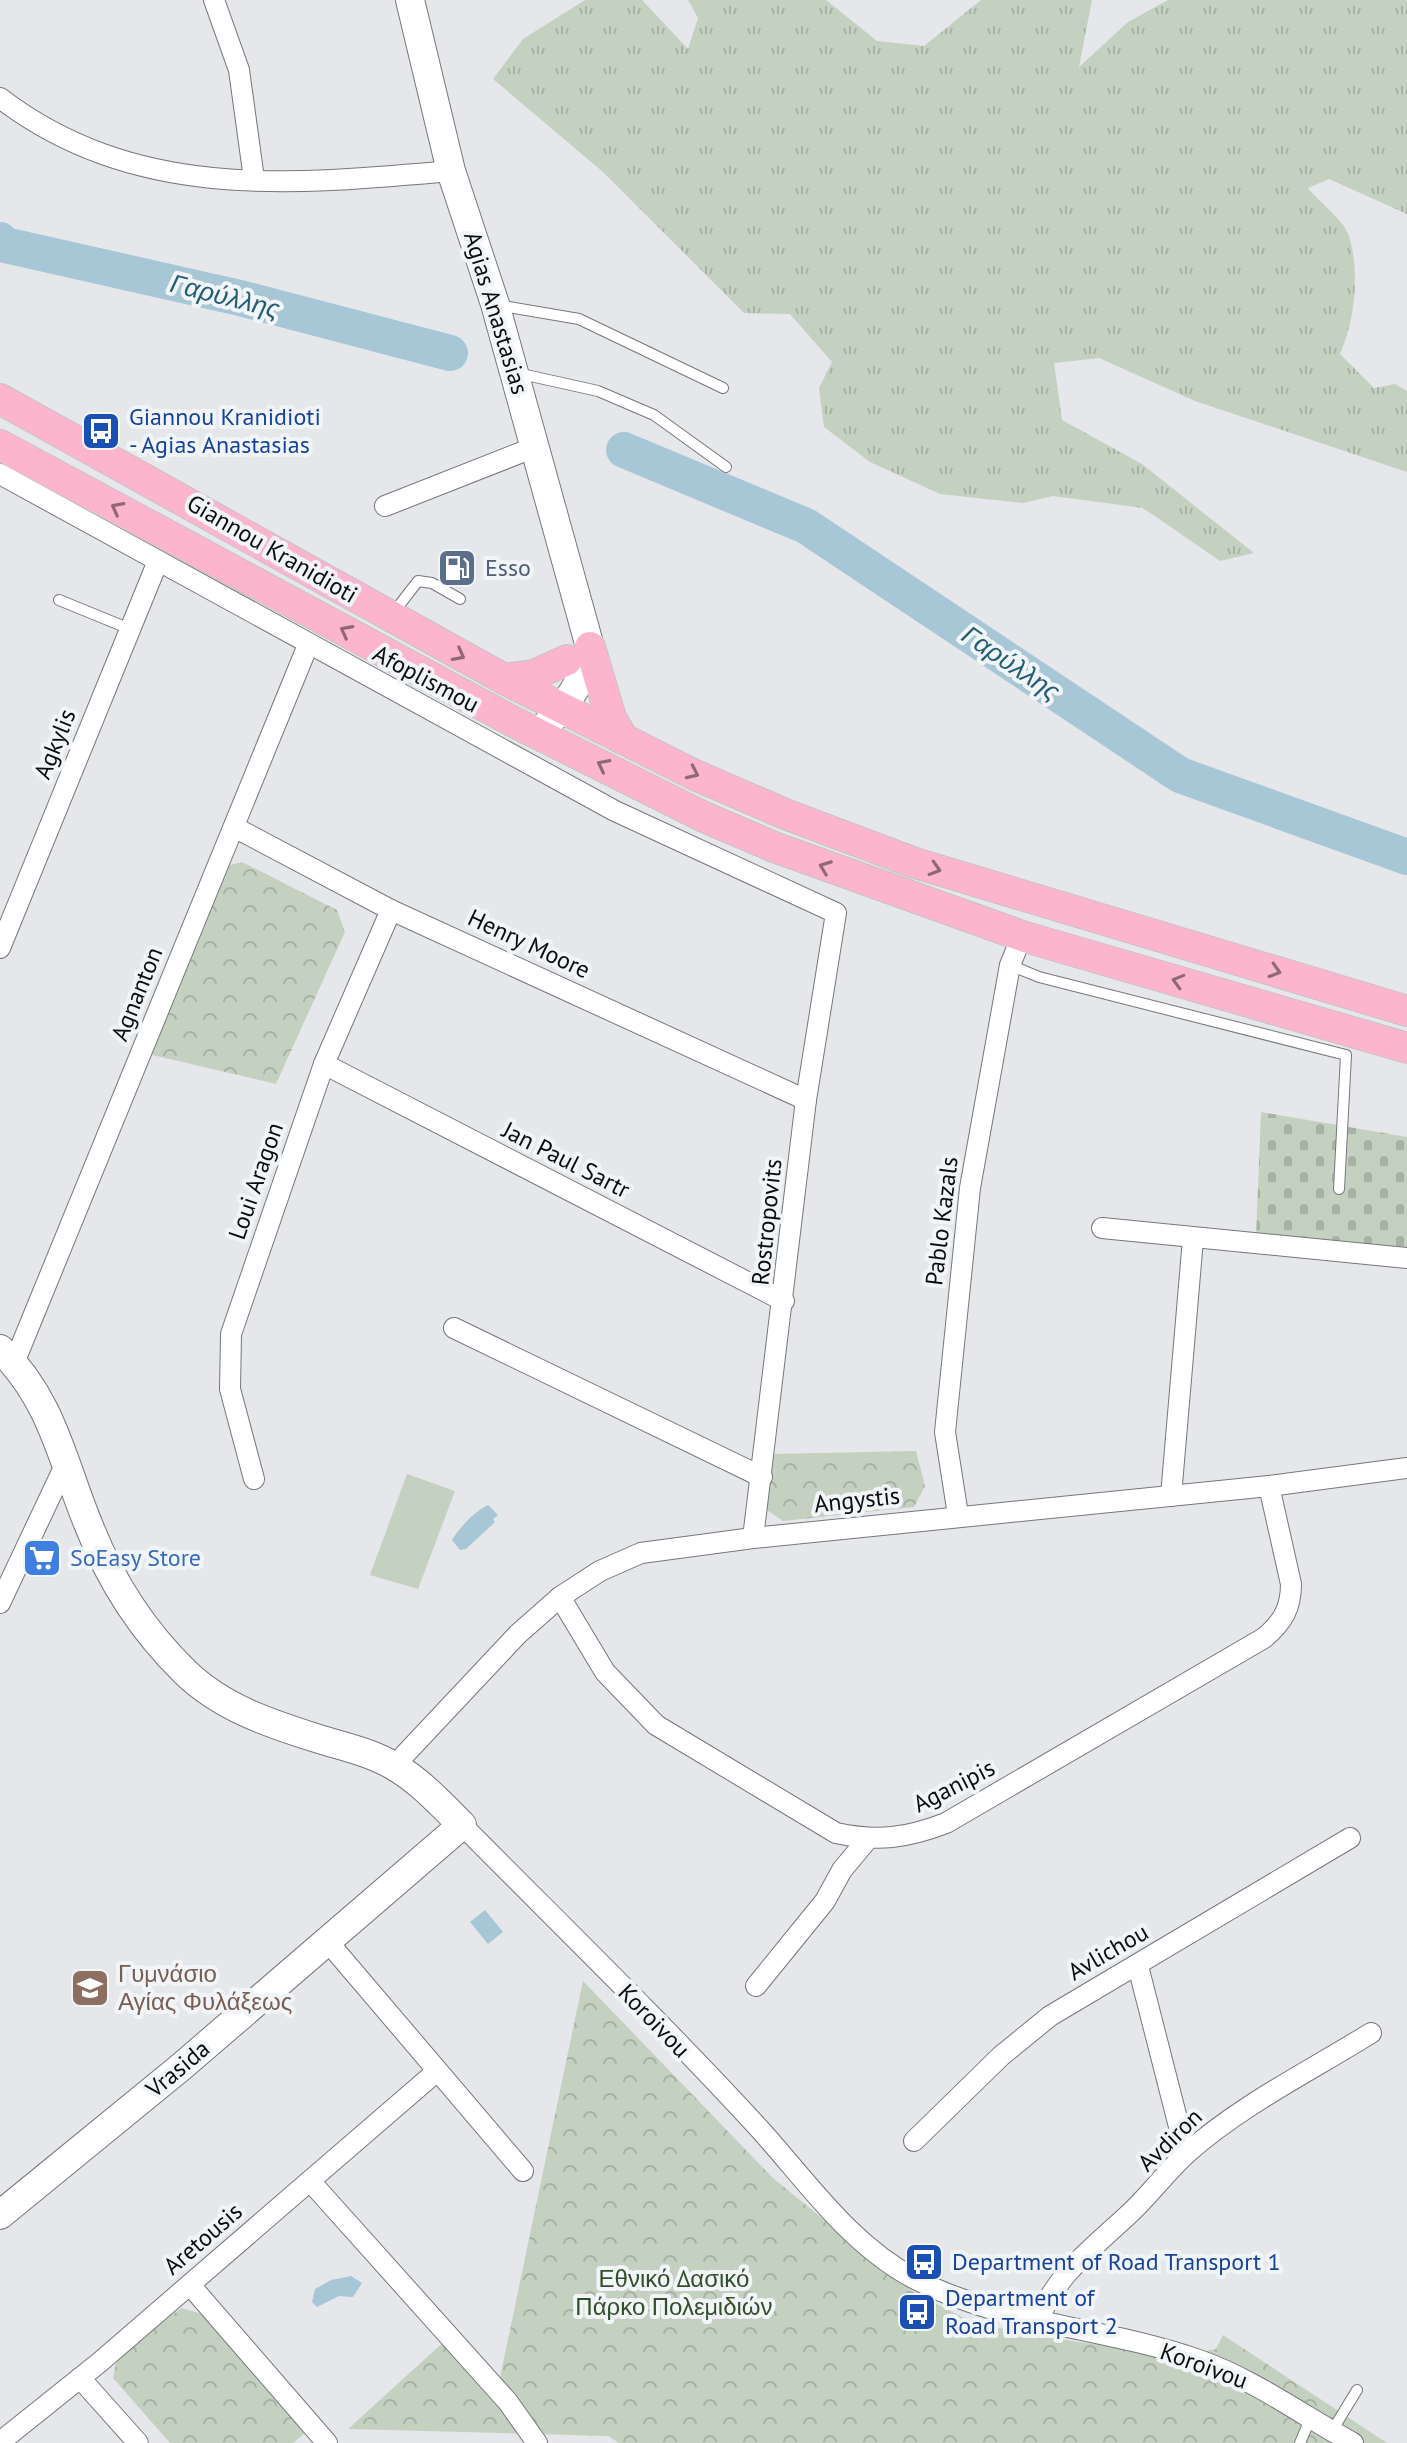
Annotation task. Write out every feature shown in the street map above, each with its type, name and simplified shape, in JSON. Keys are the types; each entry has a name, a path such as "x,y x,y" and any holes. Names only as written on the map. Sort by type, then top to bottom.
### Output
{"main road":[{"name":"Giannou Kranidioti","path":"0,399 504,679 623,739 785,814 915,863 1407,1011"},
{"name":"Giannou Kranidioti","path":"0,445 487,708 704,817 774,847 1022,936 1407,1048"},
{"path":"504,679 534,675 580,644 623,739"}],"street":[{"path":"214,0 239,70 250,128 254,179"},
{"name":"Agias Anastasias","path":"410,0 451,171 495,304 535,447 580,644"},
{"path":"0,98 32,122 70,143 108,158 154,170 311,183 451,171"},
{"path":"385,506 535,447"},
{"name":"Afoplismou","path":"0,474 615,811 836,913"},
{"name":"Agkylis","path":"0,948 158,561"},
{"path":"539,732 580,644"},
{"name":"Agnanton","path":"7,1356 234,827 308,645"},
{"name":"Henry Moore","path":"234,827 391,910 806,1100"},
{"name":"Loui Aragon","path":"254,1479 230,1389 231,1334 324,1064 391,910"},
{"name":"Rostropovits","path":"753,1538 806,1100 836,913"},
{"name":"Pablo Kazals","path":"958,1515 945,1432 970,1188 1010,965 1022,936"},
{"name":"Jan Paul Sartr","path":"324,1064 784,1301"},
{"path":"1102,1228 1407,1258"},
{"path":"1171,1496 1193,1239"},
{"path":"454,1328 762,1477"},
{"name":"Koroivou","path":"7,1356 51,1421 88,1525 111,1577 132,1612 186,1673 213,1695 244,1712 357,1749 394,1766 462,1825 755,2125 848,2228 923,2283 1001,2313 1197,2359 1243,2377 1353,2443"},
{"path":"1,1596 67,1461"},
{"name":"Angystis","path":"394,1766 518,1634 560,1597 600,1571 641,1553 958,1515 1269,1486 1407,1468"},
{"name":"Aganipis","path":"560,1597 605,1672 656,1725 836,1833 867,1840 914,1835 946,1823 1264,1638 1277,1627 1291,1599 1291,1584 1269,1486"},
{"name":"Vrasida","path":"0,2215 328,1942 462,1825"},
{"name":"Avlichou","path":"914,2141 1001,2056 1040,2023 1350,1838"},
{"path":"756,1986 825,1901 842,1870 867,1840"},
{"path":"328,1942 523,2171"},
{"path":"1138,1966 1186,2154"},
{"name":"Avdiron","path":"1039,2320 1055,2289 1078,2260 1154,2191 1186,2154 1224,2124 1371,2033"},
{"name":"Aretousis","path":"0,2442 190,2285 436,2072"},
{"path":"310,2181 508,2402 537,2443"},
{"path":"190,2285 327,2443"},
{"path":"80,2378 138,2443"}],"lane":[{"path":"495,304 579,319 723,388"},
{"path":"515,372 598,391 654,415 726,467"},
{"path":"390,618 418,581 432,583 460,599"},
{"path":"59,600 130,629"},
{"path":"1010,965 1039,977 1346,1055 1339,1189"},
{"path":"1332,2431 1357,2390"},
{"path":"1300,2443 1311,2417"}],"green space":[{"path":"585,0 642,0 688,49 698,18 688,0 826,0 877,41 924,46 981,0 1092,0 1079,67 1128,22 1168,0 1407,0 1407,214 1329,179 1308,188 1342,224 1352,250 1354,296 1340,354 1374,388 1395,384 1407,391 1407,472 1195,401 1099,358 1054,363 1062,420 1142,464 1254,553 1220,561 1143,508 1053,496 1023,503 940,494 870,462 824,427 819,388 832,362 790,314 744,313 603,172 493,79 523,39"},
{"path":"242,862 337,910 345,932 276,1084 148,1054 221,867"},
{"path":"1261,1112 1407,1137 1407,1253 1256,1237"},
{"path":"916,1451 925,1486 914,1507 783,1521 764,1508 773,1454"},
{"path":"407,1474 455,1491 418,1589 370,1575"},
{"name":"Εθνικό Δασικό Πάρκο Πολεμιδιών","path":"583,1981 773,2178 910,2290 962,2317 1017,2333 1177,2356 1216,2349 1223,2335 1387,2443 619,2443 608,2436 348,2429 448,2338 497,2392"},
{"path":"181,2308 202,2314 306,2432 293,2443 170,2443 113,2378 117,2357"}],"water":[{"path":"488,1505 498,1515 493,1519 495,1522 466,1549 460,1550 452,1540 468,1520"},
{"path":"485,1910 503,1932 488,1944 470,1922"},
{"path":"351,2276 362,2283 353,2297 339,2296 317,2307 312,2302 315,2289 331,2280"}],"waterway":[{"name":"Γαρύλλης","path":"0,240 5,245 240,298 450,353"},
{"name":"Γαρύλλης","path":"624,450 806,526 1180,775 1407,857"}],"place":[{"name":"Giannou Kranidioti - Agias Anastasias","path":"101,431"},
{"name":"Esso","path":"457,568"},
{"name":"SoEasy Store","path":"42,1558"},
{"name":"Γυμνάσιο Αγίας Φυλάξεως","path":"90,1988"},
{"name":"Department of Road Transport 1","path":"924,2262"},
{"name":"Department of Road Transport 2","path":"917,2312"}]}
